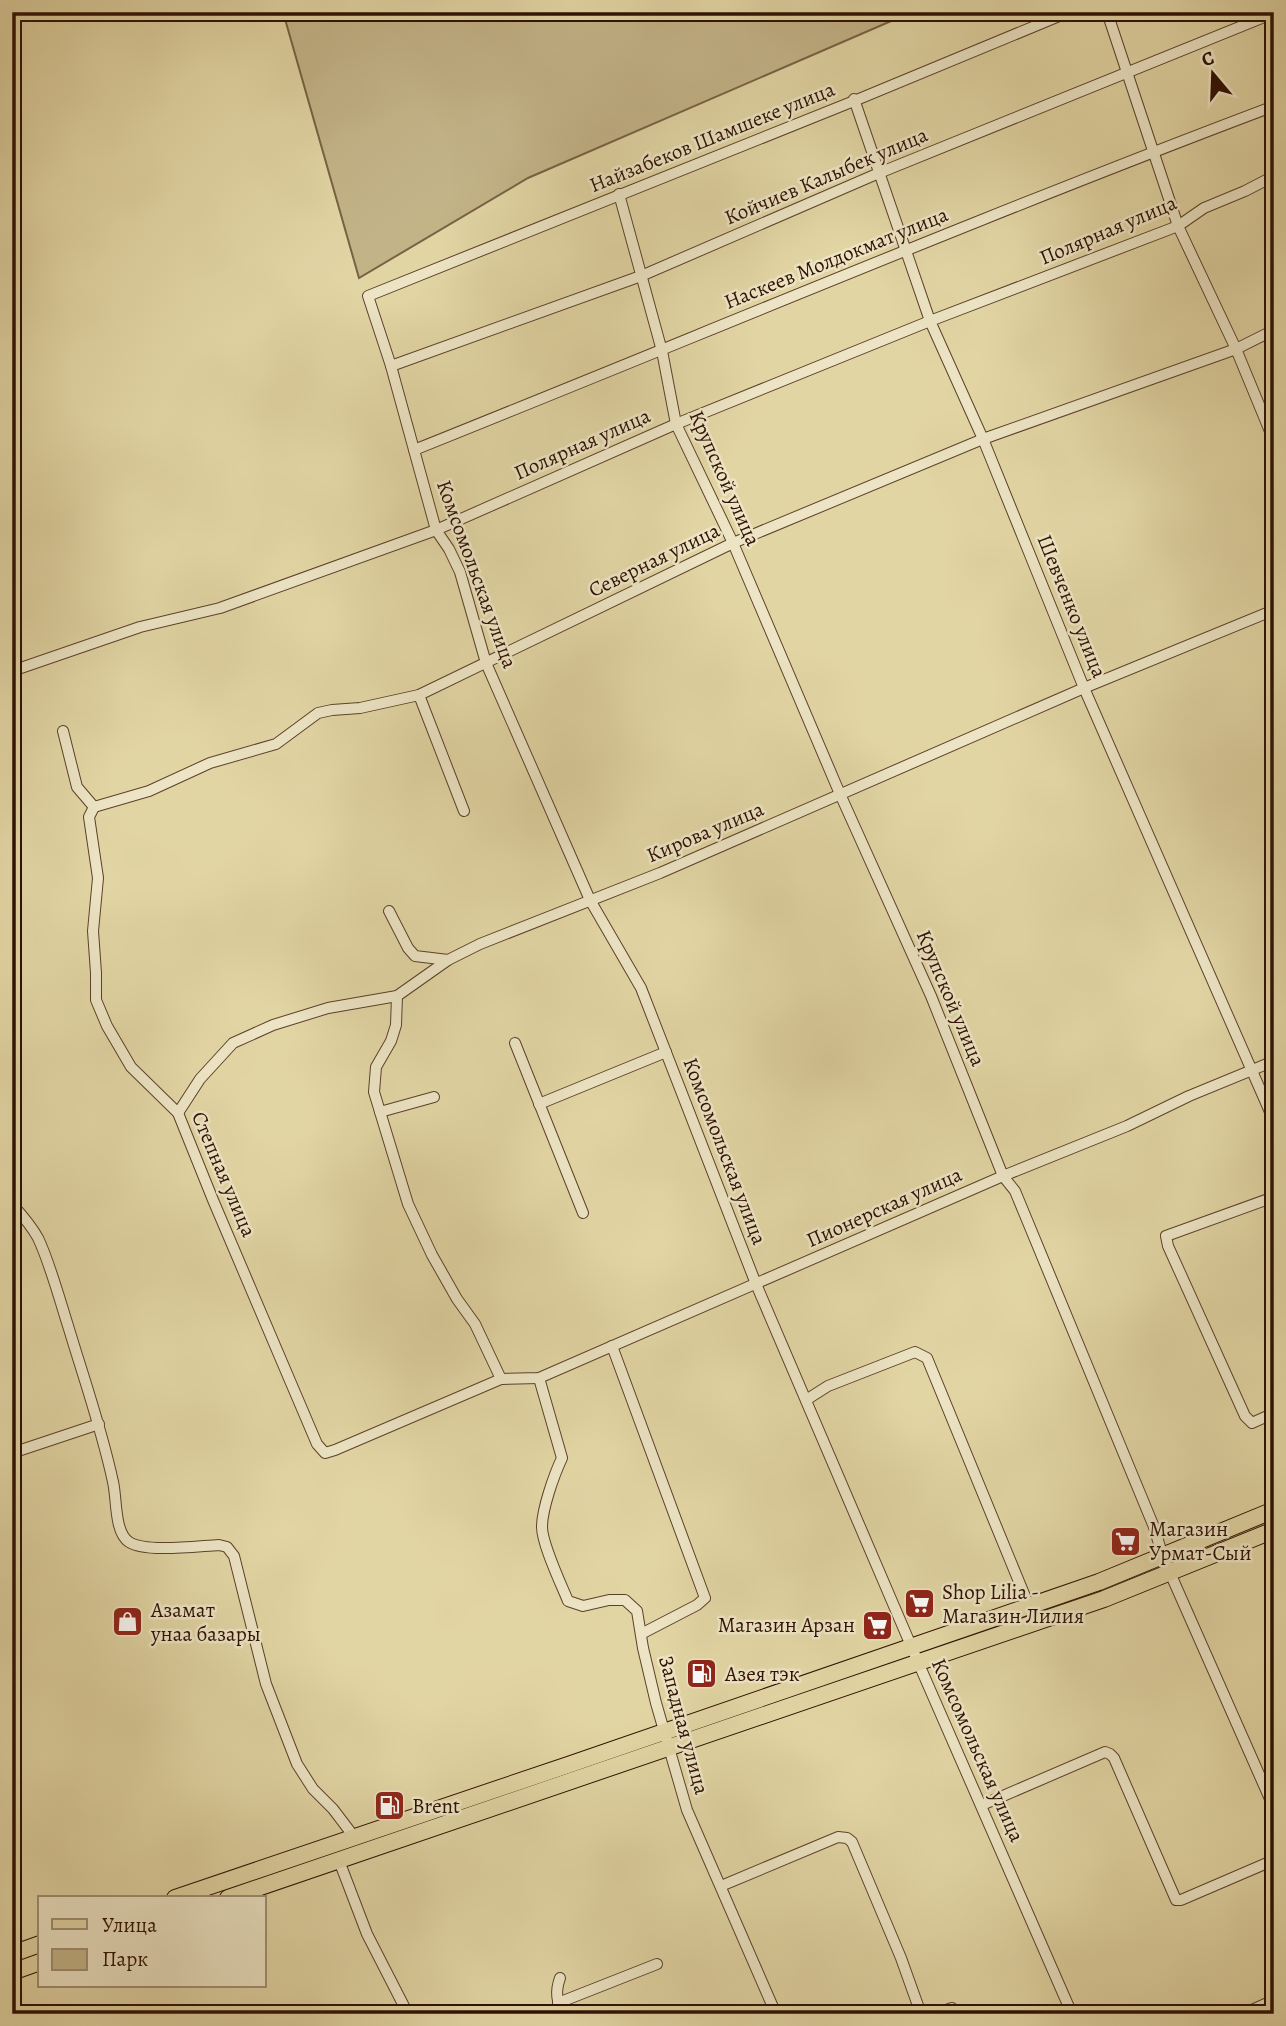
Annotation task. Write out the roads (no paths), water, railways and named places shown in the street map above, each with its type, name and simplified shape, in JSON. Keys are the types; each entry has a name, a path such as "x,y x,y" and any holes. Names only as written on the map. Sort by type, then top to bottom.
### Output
{"main road":[{"path":"233,1896 337,1853 443,1816 664,1731 1029,1606 1163,1557 1274,1510"},
{"path":"182,1896 337,1853 355,1838 443,1816 668,1748 1104,1599 1274,1530"},
{"path":"12,1954 38,1945"},
{"path":"12,1972 38,1963"}],"street":[{"name":"Найзабеков Шамшеке улица","path":"368,296 1069,12"},
{"path":"1107,12 1178,226 1236,349 1274,441"},
{"name":"Койчиев Калыбек улица","path":"391,366 641,276 879,173 1274,13"},
{"name":"Шевченко улица","path":"854,100 930,321 983,439 1084,688 1274,1121"},
{"name":"Наскеев Молдокмат улица","path":"414,450 905,250 1274,106"},
{"name":"Полярная улица","path":"12,671 140,627 220,608 436,530 676,424 930,321 1178,226 1204,208 1274,176"},
{"name":"Крупской улица","path":"618,194 662,351 676,424 733,543 840,794 931,996 1003,1176 1021,1204 1154,1527 1163,1557 1274,1808"},
{"name":"Комсомольская улица","path":"368,296 391,366 436,530 460,572 486,663 590,900 641,988 757,1284 1072,2014"},
{"name":"Северная улица","path":"94,807 149,791 210,763 276,744 318,713 360,708 419,695 733,543 983,439 1236,349 1274,330"},
{"name":"Кирова улица","path":"178,1113 200,1079 233,1043 273,1025 328,1008 397,996 448,961 480,944 660,873 1084,688 1274,610"},
{"path":"419,695 464,811"},
{"path":"63,731 77,787 94,807"},
{"name":"Степная улица","path":"94,807 89,817 98,878 93,931 96,1000 107,1026 131,1067 178,1113 317,1444"},
{"path":"389,911 415,956 448,961"},
{"path":"397,996 396,1025 391,1041 376,1067 374,1092 408,1204 432,1255 475,1324 501,1379"},
{"path":"514,1043 583,1213"},
{"path":"539,1104 666,1052"},
{"name":"Пионерская улица","path":"317,1444 324,1453 335,1450 501,1379 538,1378 1274,1061"},
{"path":"380,1112 434,1097"},
{"path":"1274,1197 1166,1236 1168,1246 1245,1416 1252,1423 1274,1413"},
{"path":"12,1204 26,1219 38,1239 58,1294 99,1424 114,1484 122,1533 128,1542 141,1546 163,1548 219,1545 228,1548 234,1556 266,1684 297,1764 313,1789 355,1838"},
{"path":"612,1346 705,1598 697,1605 640,1634"},
{"path":"806,1400 828,1386 915,1352 927,1358 1029,1606"},
{"name":"Западная улица","path":"538,1378 562,1458 555,1474 542,1528 554,1568 568,1601 583,1606 610,1600 625,1600 638,1611 640,1634 668,1748 687,1810 776,2014"},
{"path":"12,1453 99,1424"},
{"path":"982,1805 1105,1752 1114,1758 1176,1900 1274,1860"},
{"path":"721,1886 838,1837 847,1838 852,1842 901,1958 921,2014"},
{"path":"337,1853 367,1934 408,2014"},
{"path":"558,2003 657,1964"},
{"path":"560,1978 555,1990 562,2014"},
{"path":"1243,2014 1274,2000"},
{"path":"935,2014 952,2008"}],"place":[{"name":"Магазин Урмат-Сый","path":"1126,1541"},
{"name":"Shop Lilia - Магазин Лилия","path":"919,1604"},
{"name":"Азамат унаа базары","path":"128,1622"},
{"name":"Магазин Арзан","path":"878,1625"},
{"name":"Азея тэк","path":"702,1674"},
{"name":"Brent","path":"389,1806"}]}
